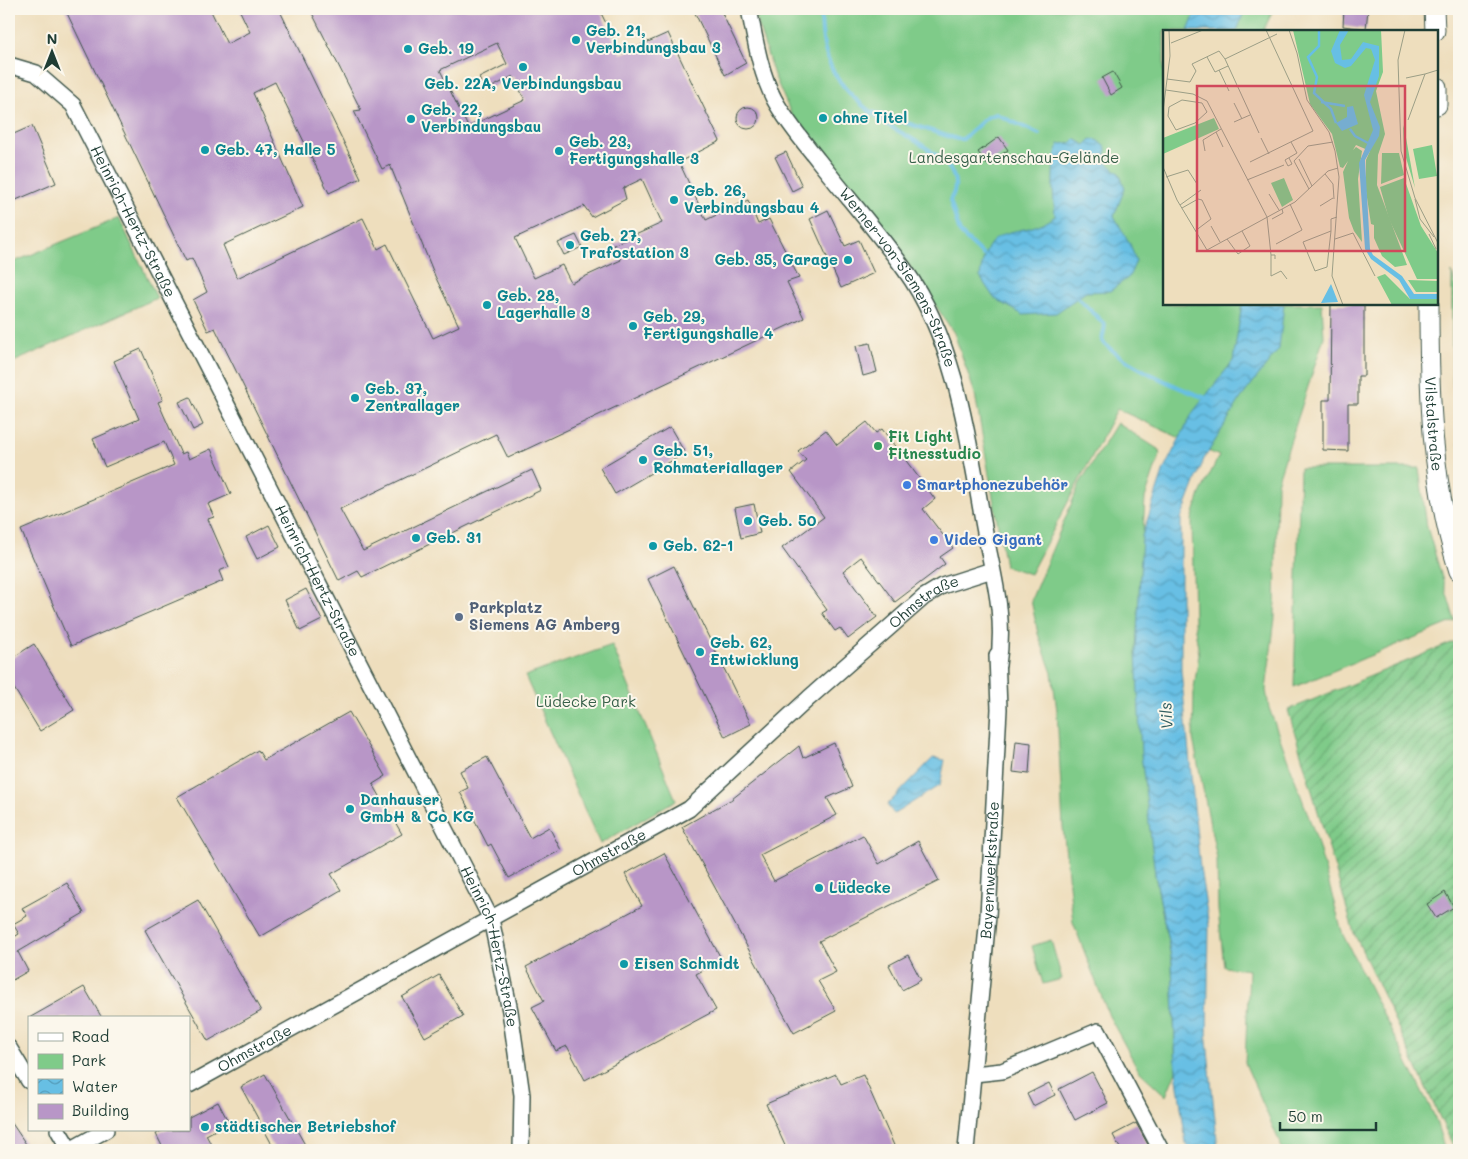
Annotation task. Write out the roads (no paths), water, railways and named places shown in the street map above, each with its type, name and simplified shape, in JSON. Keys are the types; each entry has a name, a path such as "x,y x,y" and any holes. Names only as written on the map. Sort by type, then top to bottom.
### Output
{"main road":[{"path":"1434,9 1435,30"},
{"name":"Vilstalstraße","path":"1429,305 1430,406 1434,452 1442,502 1459,571"}],"street":[{"name":"Werner-von-Siemens-Straße","path":"749,9 757,53 774,98 794,130 906,271 932,317 944,347 956,388 971,456 992,570"},
{"name":"Heinrich-Hertz-Straße","path":"9,65 36,73 73,105 491,919 510,1011 522,1095 521,1150"},
{"name":"Bayernwerkstraße","path":"966,1150 988,916 999,709 998,665 1002,637 1000,608 992,570"},
{"name":"Ohmstraße","path":"190,1084 689,809 809,698 924,597 942,586 992,570"},
{"path":"974,1074 1002,1070 1098,1031 1161,1150"},
{"path":"9,1048 28,1079"},
{"path":"59,1132 70,1150 102,1132"}],"water":[{"path":"1197,9 1245,9 1237,30 1188,30"},
{"path":"1075,139 1085,145 1091,139 1097,140 1106,148 1106,162 1119,173 1125,188 1114,216 1130,244 1136,261 1129,277 1110,291 1086,292 1056,313 1023,315 994,298 980,277 984,258 990,245 998,237 1042,224 1055,216 1053,180 1056,153 1059,144 1071,143"},
{"name":"Vils","path":"1242,305 1284,305 1279,349 1241,398 1204,459 1181,519 1181,670 1200,868 1209,926 1207,1040 1218,1150 1190,1150 1186,1143 1176,1071 1172,962 1155,874 1141,754 1136,652 1142,536 1164,469 1193,412 1233,361"},
{"path":"933,758 945,760 940,785 894,814 887,805"}],"waterway":[{"path":"821,9 827,58 836,76 846,90 868,110 885,123 922,144 946,164 953,175 955,187 950,200 960,233 983,255"},
{"path":"872,112 957,139 963,139 987,117 996,114 1039,134"},
{"path":"1078,298 1105,325 1102,341 1111,350 1152,375 1209,399"}],"place":[{"name":"Geb. 21, Verbindungsbau 3","path":"576,40"},
{"name":"Geb. 19","path":"408,49"},
{"name":"Geb. 22A, Verbindungsbau","path":"523,67"},
{"name":"ohne Titel","path":"823,118"},
{"name":"Geb. 22, Verbindungsbau","path":"411,119"},
{"name":"Geb. 47, Halle 5","path":"205,150"},
{"name":"Geb. 23, Fertigungshalle 3","path":"559,151"},
{"name":"Geb. 26, Verbindungsbau 4","path":"674,200"},
{"name":"Geb. 27, Trafostation 3","path":"570,245"},
{"name":"Geb. 35, Garage","path":"848,260"},
{"name":"Geb. 28, Lagerhalle 3","path":"487,305"},
{"name":"Geb. 29, Fertigungshalle 4","path":"633,326"},
{"name":"Geb. 37, Zentrallager","path":"355,398"},
{"name":"Fit Light Fitnesstudio","path":"878,446"},
{"name":"Geb. 51, Rohmateriallager","path":"643,460"},
{"name":"Smartphonezubehör","path":"907,485"},
{"name":"Geb. 50","path":"748,521"},
{"name":"Geb. 31","path":"416,538"},
{"name":"Video Gigant","path":"934,540"},
{"name":"Geb. 62-1","path":"653,546"},
{"name":"Parkplatz Siemens AG Amberg","path":"459,617"},
{"name":"Geb. 62, Entwicklung","path":"700,652"},
{"name":"Danhauser GmbH & Co KG","path":"350,809"},
{"name":"Lüdecke","path":"819,888"},
{"name":"Eisen Schmidt","path":"624,964"},
{"name":"städtischer Betriebshof","path":"205,1127"}],"park label":[{"name":"Landesgartenschau-Gelände","path":"1014,158"},
{"name":"Lüdecke Park","path":"586,702"}]}
